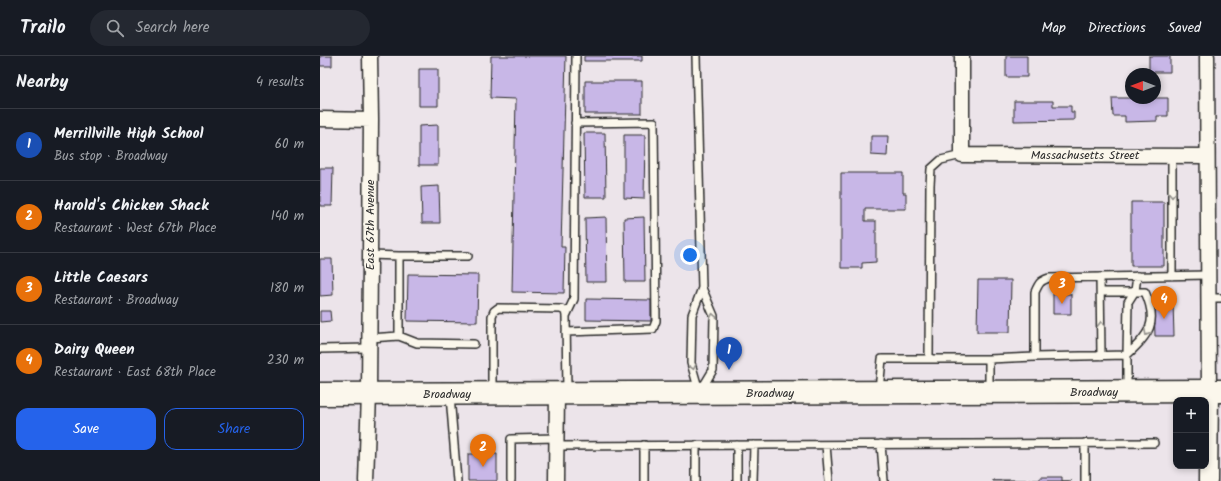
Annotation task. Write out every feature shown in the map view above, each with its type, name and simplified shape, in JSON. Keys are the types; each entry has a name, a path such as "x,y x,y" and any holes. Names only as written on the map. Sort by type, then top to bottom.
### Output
{"main road":[{"name":"Broadway","path":"320,394 1215,392"}],"street":[{"name":"East 67th Avenue","path":"366,481 370,343 370,56"},
{"path":"962,56 962,155"},
{"path":"1207,56 1208,275 1214,298 1215,392 1208,481"},
{"path":"320,119 371,120"},
{"name":"Massachusetts Street","path":"962,155 1207,156"},
{"path":"556,481 557,442 562,393"}],"lane":[{"path":"566,316 574,299 576,56"},
{"path":"696,56 702,288 714,316 713,370 699,393"},
{"path":"566,332 653,329 656,320 654,122 575,123"},
{"path":"929,359 931,169 941,160 962,155"},
{"path":"1172,156 1172,276"},
{"path":"370,255 468,256"},
{"path":"399,256 399,336"},
{"path":"1035,357 1035,292 1038,284 1043,280 1049,278 1208,275"},
{"path":"1127,392 1128,302 1135,291 1136,276"},
{"path":"1100,277 1102,356"},
{"path":"699,393 691,363 692,315 702,288"},
{"path":"879,392 882,359 989,359 1127,356 1144,338 1151,326 1150,304 1145,292 1101,292"},
{"path":"492,393 492,316 494,311 498,308 561,309 565,311 566,332 562,393"},
{"path":"320,349 370,343 399,336 417,343 474,344"},
{"path":"989,359 989,392"},
{"path":"450,394 457,481"},
{"path":"511,481 511,439 644,445 1154,443"},
{"path":"1085,443 1085,481"},
{"path":"881,444 884,481"},
{"path":"644,445 644,481"},
{"path":"696,445 696,481"},
{"path":"737,445 737,481"},
{"path":"753,481 754,445"},
{"path":"826,445 829,481"}],"building":[{"path":"320,56 332,56 332,66 320,66"},
{"path":"491,56 566,56 561,247 565,247 564,293 512,292 516,99 490,98"},
{"path":"584,56 642,56 642,61 584,61"},
{"path":"1006,56 1027,56 1027,77 1006,77"},
{"path":"1149,56 1170,56 1170,72 1161,72 1161,68 1149,68"},
{"path":"419,69 438,69 438,106 419,106"},
{"path":"585,81 642,81 642,114 585,114"},
{"path":"1112,98 1125,98 1125,104 1161,104 1161,98 1168,98 1168,116 1157,116 1157,121 1125,122 1125,116 1113,116"},
{"path":"1014,101 1053,101 1053,106 1071,106 1071,112 1074,112 1074,120 1014,121"},
{"path":"438,125 438,165 419,165 419,126"},
{"path":"584,133 605,133 606,197 585,197"},
{"path":"624,135 645,135 644,199 624,198"},
{"path":"871,136 888,136 887,156 871,155"},
{"path":"320,168 333,168 332,206 320,206"},
{"path":"841,173 903,173 903,193 906,193 906,209 865,209 865,221 876,221 876,262 862,263 862,268 841,268"},
{"path":"439,186 440,223 422,223 421,187"},
{"path":"1131,202 1164,202 1164,266 1131,266"},
{"path":"606,217 607,282 586,282 585,218"},
{"path":"644,217 645,282 625,282 624,218"},
{"path":"320,259 332,259 333,295 320,296"},
{"path":"408,274 478,275 477,322 407,321"},
{"path":"978,280 1011,280 1010,332 977,332"},
{"path":"1053,294 1071,294 1071,314 1053,314"},
{"path":"586,299 651,300 651,321 586,320"},
{"path":"1173,302 1174,336 1155,336 1154,303"},
{"path":"320,311 330,311 331,321 320,322"},
{"path":"468,454 497,454 497,481 468,481"},
{"path":"1040,477 1062,477 1062,481 992,481 1040,480"}],"place":[{"name":"Little Caesars","path":"1062,304"},
{"name":"Dairy Queen","path":"1164,319"},
{"name":"Merrillville High School","path":"729,370"},
{"name":"Harold's Chicken Shack","path":"483,467"}]}
